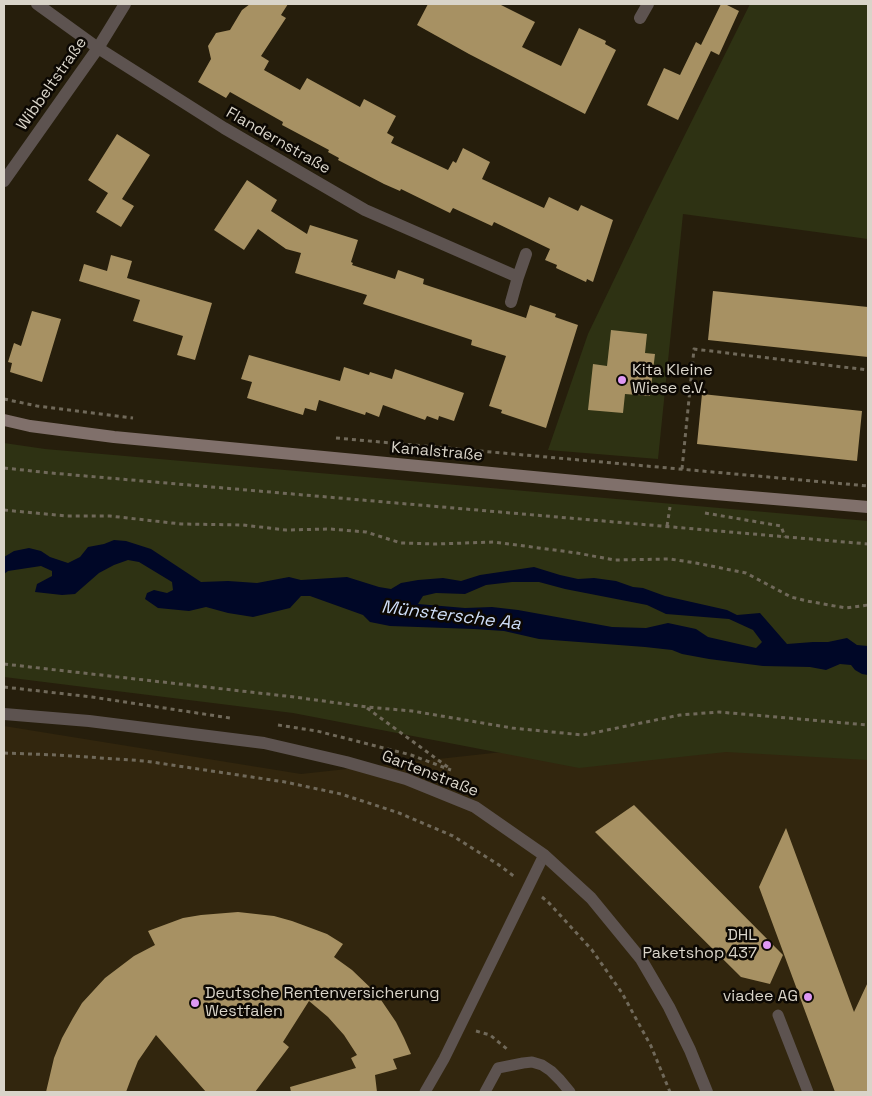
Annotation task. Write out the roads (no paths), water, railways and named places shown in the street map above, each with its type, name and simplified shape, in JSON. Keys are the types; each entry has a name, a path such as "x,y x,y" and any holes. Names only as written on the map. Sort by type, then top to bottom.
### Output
{"main road":[{"name":"Kanalstraße","path":"4,420 30,426 123,438 868,507"}],"street":[{"name":"Flandernstraße","path":"37,4 98,48 224,128 365,210 518,278"},
{"name":"Wibbeltstraße","path":"4,181 98,48 125,4"},
{"path":"640,18 648,4"},
{"path":"511,302 526,254"},
{"name":"Gartenstraße","path":"4,714 264,743 346,762 406,779 475,807 544,855 591,898 642,959 669,1007 690,1050 707,1092"}],"lane":[{"path":"425,1092 444,1059 544,855"},
{"path":"778,1015 808,1092"},
{"path":"485,1092 498,1068 532,1062 542,1065 551,1071 570,1092"}],"water":[{"name":"Münstersche Aa","path":"114,540 126,541 151,549 201,582 257,583 289,577 301,580 347,577 391,589 401,583 418,580 443,578 461,581 480,575 534,567 578,579 594,578 616,581 665,596 727,610 737,615 760,613 787,644 828,642 847,638 857,645 868,646 868,675 855,670 851,665 840,664 826,670 810,667 763,666 709,659 682,654 672,650 539,639 504,631 390,626 370,622 363,615 310,596 301,596 290,608 253,617 206,607 189,611 158,608 145,599 147,593 154,590 167,593 173,590 172,582 139,562 128,560 99,573 75,594 62,595 35,592 37,584 52,576 52,571 41,566 8,571 4,574 4,557 14,551 29,548 41,551 50,557 68,563 80,557 88,547","holes":["512,582 539,582 647,605 666,614 729,619 753,630 762,642 756,648 708,637 696,629 668,623 646,628 612,627 518,610 418,604 423,596 436,593 465,594 486,585"]}],"place":[{"name":"Kita Kleine Wiese e.V.","path":"622,380"},
{"name":"DHL Paketshop 437","path":"767,945"},
{"name":"viadee AG","path":"808,997"},
{"name":"Deutsche Rentenversicherung Westfalen","path":"195,1003"}]}
